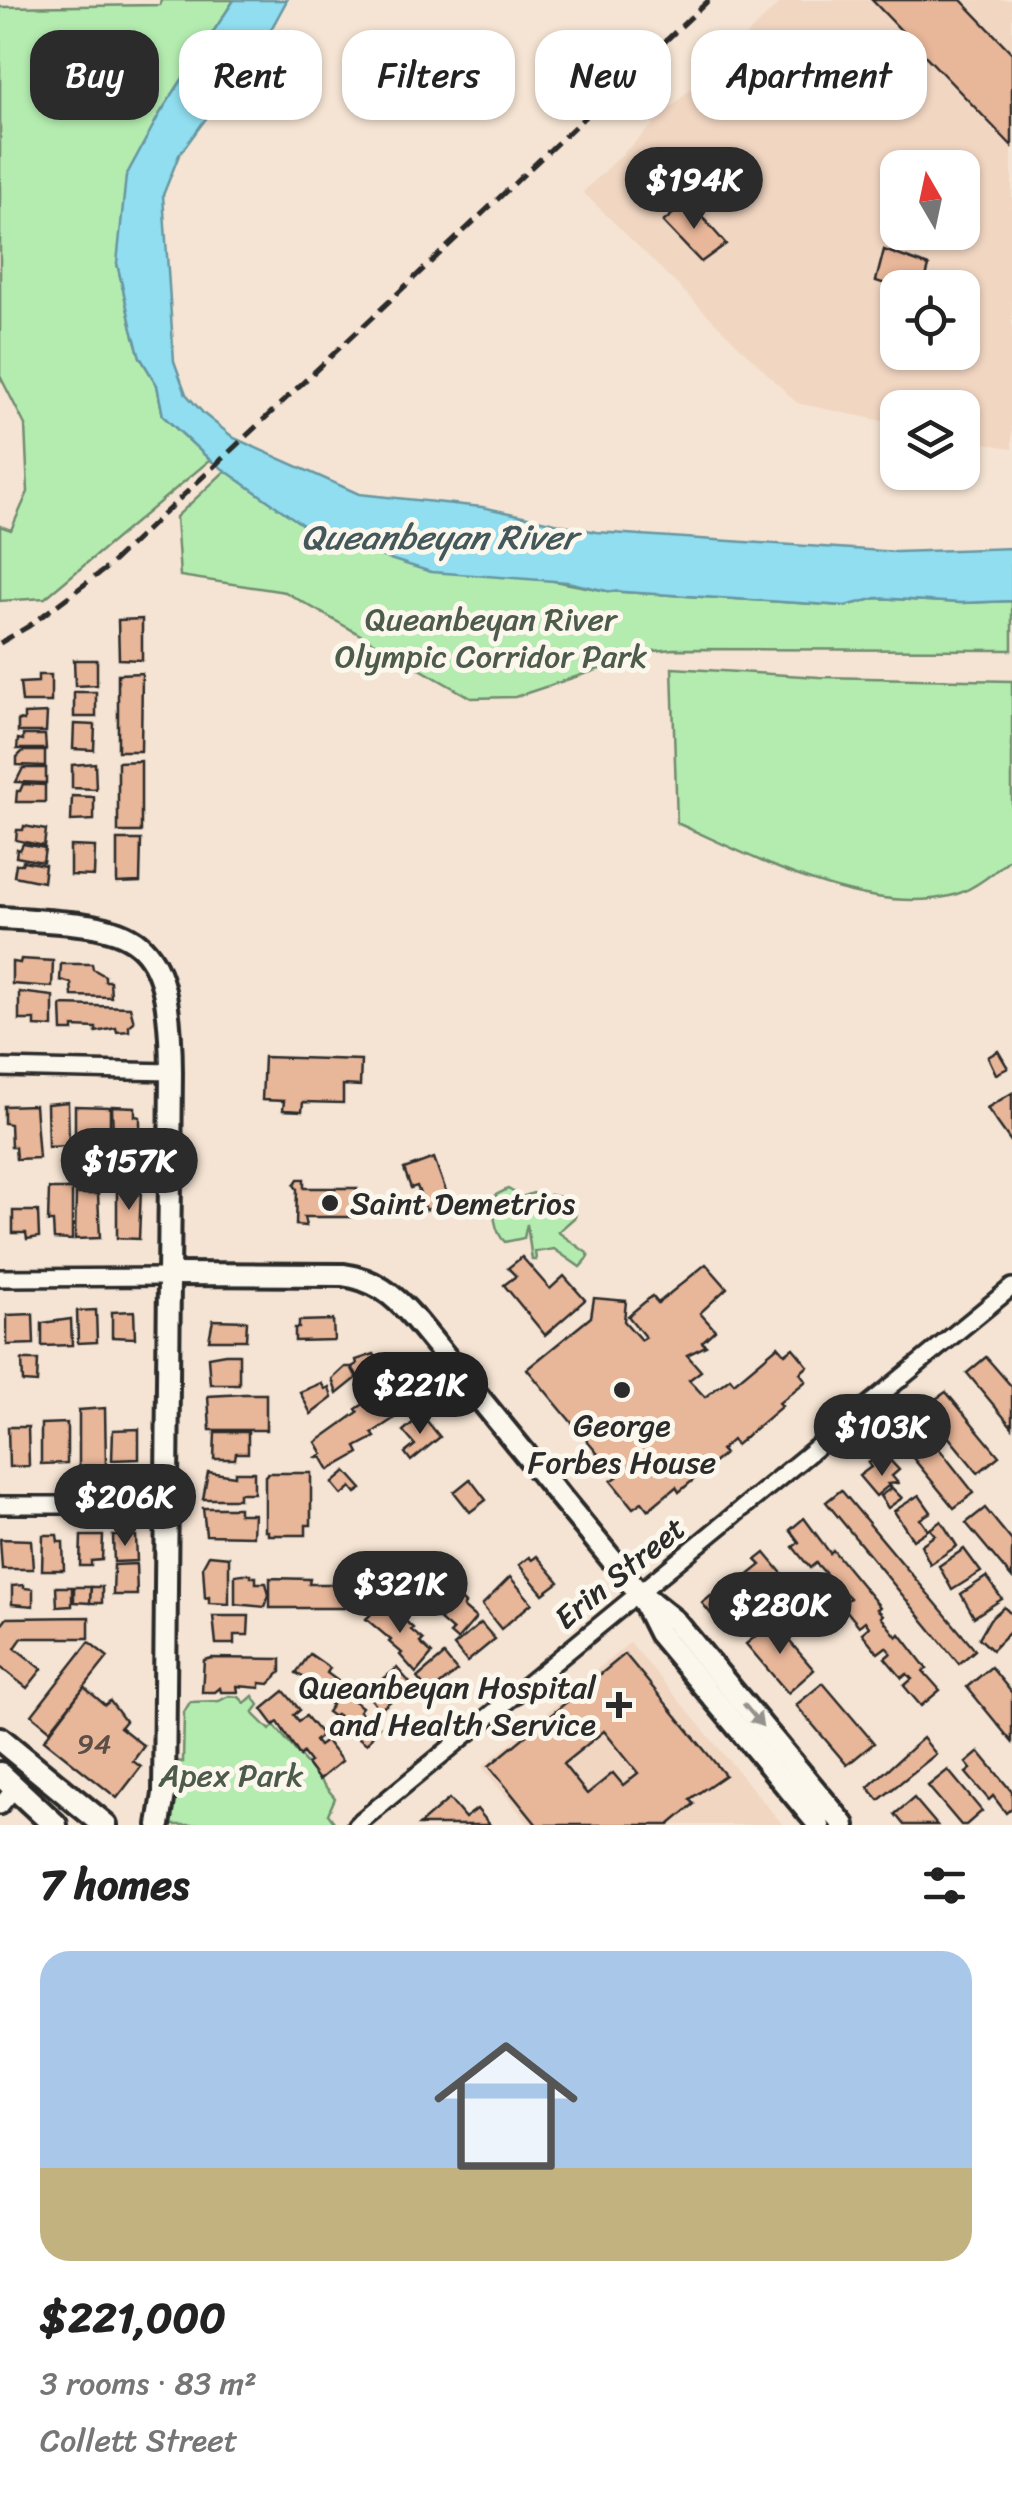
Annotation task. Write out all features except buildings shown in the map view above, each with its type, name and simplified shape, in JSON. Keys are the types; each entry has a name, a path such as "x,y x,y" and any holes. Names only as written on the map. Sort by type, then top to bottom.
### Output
{"main road":[{"path":"0,1739 105,1825"},
{"path":"34,1766 5,1789 56,1825"}],"street":[{"path":"0,918 100,927 137,942 160,972 165,990 171,1072 164,1794 159,1825"},
{"path":"0,1068 171,1072"},
{"path":"0,1278 344,1275 369,1281 388,1292 414,1318 639,1593 674,1621 844,1825"},
{"name":"Erin Street","path":"356,1825 1012,1287"},
{"path":"0,1506 164,1505"},
{"path":"639,1593 659,1633 818,1825"}],"shaded area":[{"path":"783,0 1012,0 1012,449 980,442 980,390 880,390 880,420 797,403 583,192 658,120 671,120 671,108 691,88 691,120 927,120 927,30 752,30"},
{"name":"Queanbeyan Hospital and Health Service","path":"630,1642 783,1825 530,1825 482,1767"}],"green space":[{"path":"161,0 234,0 214,30 179,30 179,84 159,115 159,30 30,30 30,120 158,120 117,263 140,357 157,385 163,416 210,460 45,598 0,601 0,526 11,530 28,492 25,425 0,376 0,7 160,5"},
{"name":"Queanbeyan River Olympic Corridor Park","path":"227,469 320,537 607,591 845,606 877,598 961,603 1012,601 1012,650 673,649 654,651 515,697 471,698 285,592 180,576 176,517"},
{"path":"672,668 819,677 1012,681 1012,857 977,884 954,895 921,900 886,898 813,881 677,823"},
{"path":"508,1189 522,1197 533,1193 545,1202 550,1195 559,1197 568,1206 573,1205 575,1217 558,1232 587,1253 589,1257 580,1267 554,1249 535,1252 536,1260 532,1260 527,1224 524,1238 505,1242 496,1227 494,1207 496,1195"},
{"name":"Apex Park","path":"253,1696 259,1705 253,1713 270,1730 274,1725 335,1798 328,1814 334,1822 154,1825 171,1801 178,1798 178,1792 172,1790 168,1766 183,1762 184,1712 190,1702 219,1701 239,1697 245,1703"}],"water":[{"name":"Queanbeyan River","path":"234,0 287,0 271,30 214,30"},
{"name":"Queanbeyan River","path":"179,84 179,120 205,120 179,155 163,195 174,361 186,394 234,438 359,494 482,507 596,532 897,552 1012,548 1012,601 961,603 877,598 845,606 607,591 567,582 431,572 320,537 210,460 163,416 157,385 140,357 117,263 126,176"}],"railway":[{"path":"0,643 104,570 709,0"}],"place":[{"name":"Saint Demetrios","path":"330,1203"},
{"name":"George Forbes House","path":"622,1390"},
{"name":"Queanbeyan Hospital and Health Service","path":"619,1705"}]}
